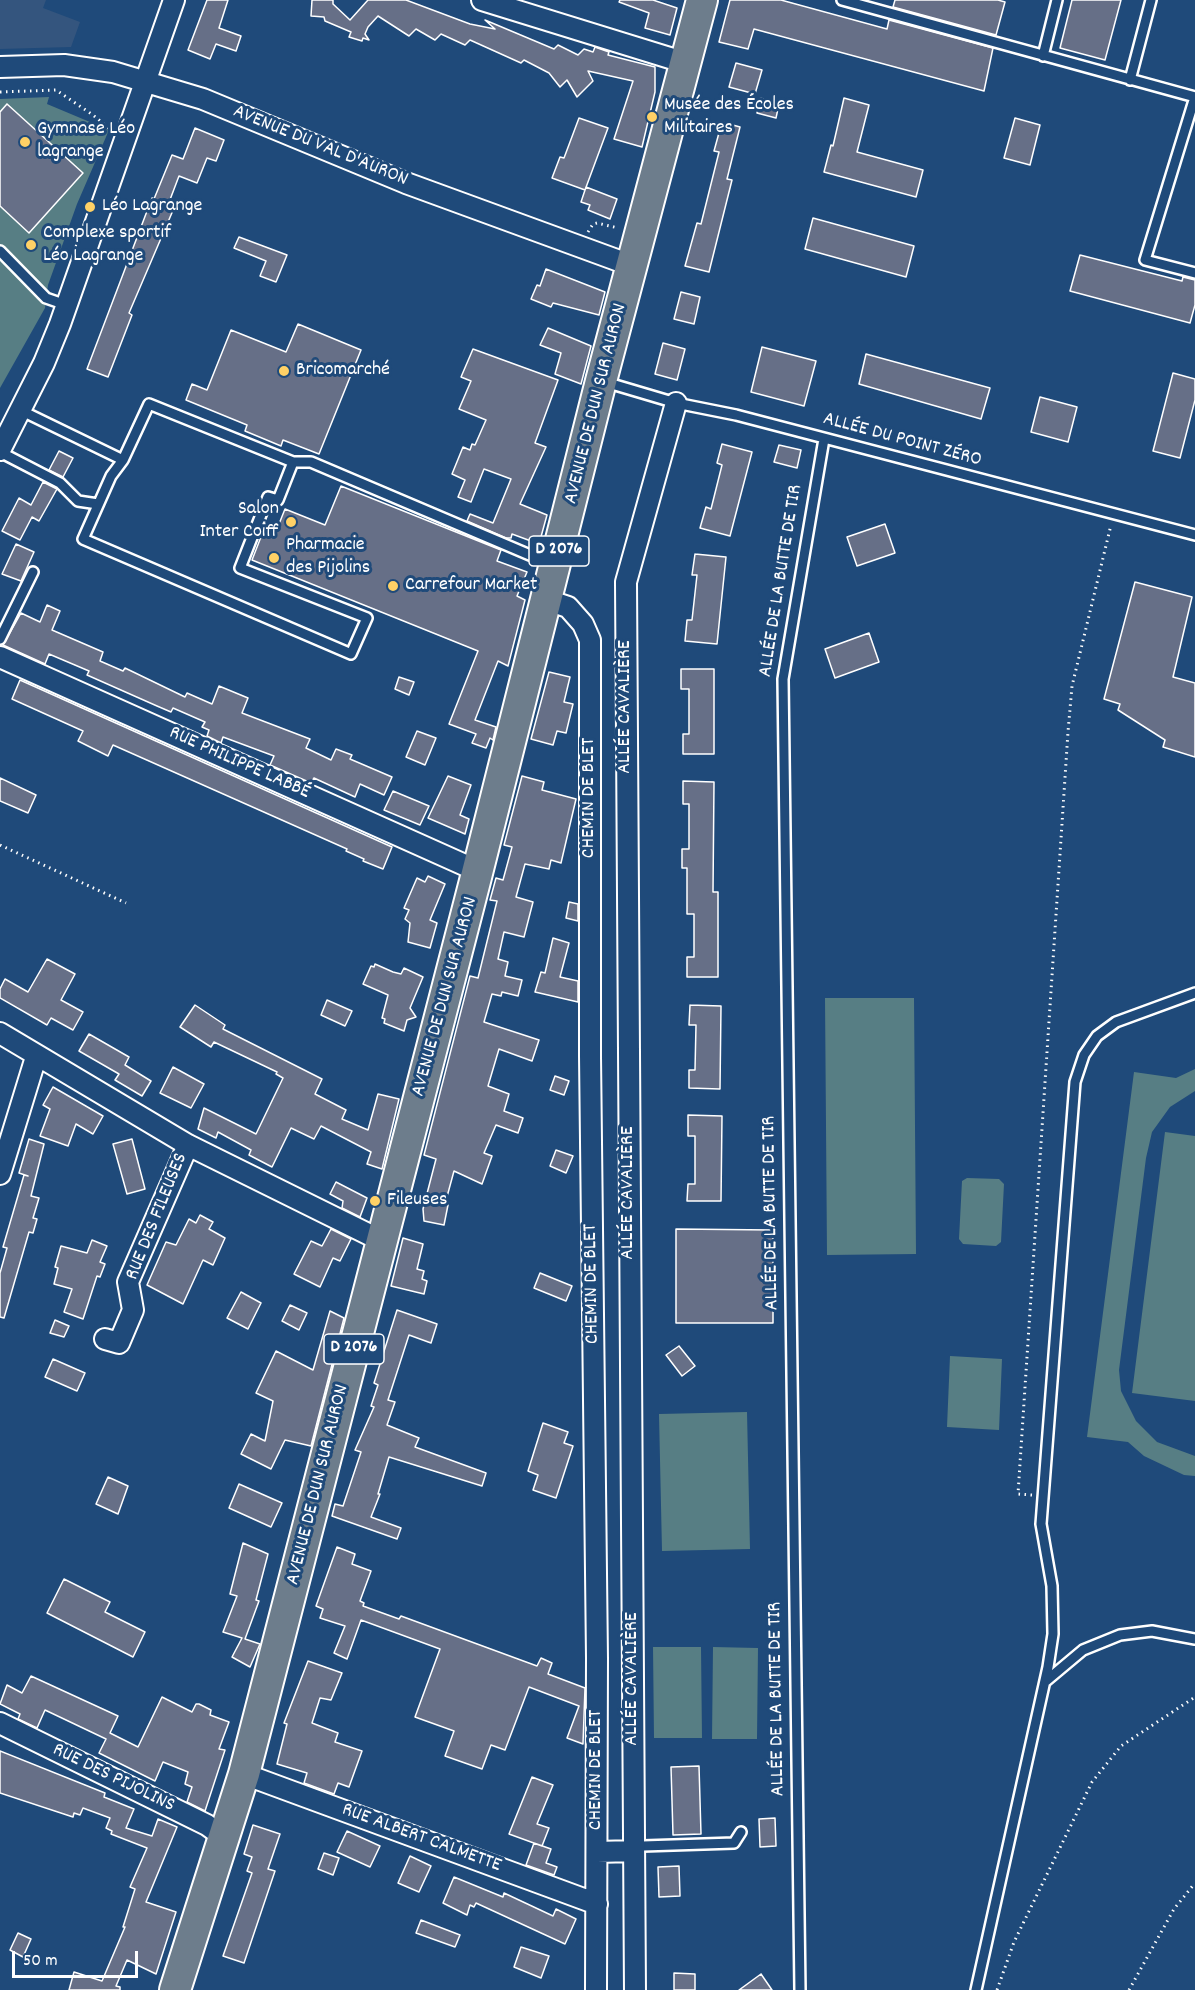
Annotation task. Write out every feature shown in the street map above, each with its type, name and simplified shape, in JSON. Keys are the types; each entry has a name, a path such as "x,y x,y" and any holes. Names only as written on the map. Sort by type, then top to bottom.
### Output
{"main road":[{"name":"AVENUE DE DUN SUR AURON","path":"175,1990 244,1774 548,600 601,381 702,0"}],"street":[{"path":"0,451 44,363 66,306 174,0"},
{"path":"482,0 686,63"},
{"name":"AVENUE DU VAL D'AURON","path":"0,67 64,65 113,72 203,99 406,183 633,266"},
{"name":"ALLÉE CAVALIÈRE","path":"634,1990 626,582 676,403"},
{"name":"CHEMIN DE BLET","path":"548,600 568,607 583,624 590,640 590,1056 597,1852 596,1990"},
{"name":"RUE PHILIPPE LABBÉ","path":"0,657 478,871"},
{"name":"RUE DES FILEUSES","path":"0,1033 36,1057 188,1145 382,1241"},
{"path":"0,1174 36,1057"},
{"name":"RUE DES FILEUSES","path":"105,1339 119,1343 133,1310 128,1282 188,1145"},
{"name":"RUE DES PIJOLINS","path":"0,1723 207,1825 225,1838"},
{"name":"RUE ALBERT CALMETTE","path":"244,1774 597,1904"},
{"path":"597,1852 634,1851"}],"lane":[{"path":"842,0 876,4 1042,56 1195,97 1145,260 1195,273"},
{"path":"1042,56 1057,0"},
{"path":"1130,80 1151,0"},
{"path":"0,251 46,297 66,306"},
{"name":"ALLÉE DU POINT ZÉRO","path":"601,381 676,403 736,415 1195,535"},
{"path":"293,462 278,500 268,497 240,568 367,618 351,654 83,538 111,476 123,460 149,404 293,462 311,462 555,566"},
{"path":"20,410 123,460"},
{"name":"ALLÉE DE LA BUTTE DE TIR","path":"800,1990 783,679 824,439"},
{"path":"0,451 60,483 78,501 98,504"},
{"path":"0,639 33,572"},
{"path":"976,1990 1046,1681 1054,1613 1042,1538 1043,1496 1078,1073 1084,1055 1096,1036 1116,1022 1195,993"},
{"path":"1046,1681 1083,1650 1120,1635 1152,1631 1195,1639"},
{"path":"634,1851 643,1846 734,1843 741,1832"}],"path":[{"path":"0,92 56,90 93,115 123,142"},
{"path":"588,233 593,224 618,228 622,222"},
{"path":"1043,1496 1018,1494 1067,744 1072,687 1113,514"},
{"path":"0,845 126,903"},
{"path":"997,1990 1014,1942 1098,1773 1121,1746 1195,1697"},
{"path":"1129,1990 1174,1909 1195,1883"}],"shaded area":[{"path":"0,0 46,0 43,8 80,22 71,47 0,49"}],"green space":[{"name":"Complexe sportif Léo Lagrange","path":"49,97 47,104 109,130 77,204 48,285 45,308 0,388 0,99"},
{"path":"825,998 914,998 916,1254 827,1255"},
{"path":"1195,1069 1195,1091 1170,1107 1152,1132 1146,1158 1119,1370 1121,1391 1136,1421 1157,1442 1195,1456 1195,1476 1184,1475 1144,1456 1128,1442 1087,1437 1134,1072 1176,1078"},
{"path":"1165,1132 1195,1136 1195,1401 1132,1393"},
{"path":"967,1178 999,1179 1004,1184 1001,1242 996,1246 963,1244 959,1239 962,1181"},
{"path":"950,1356 1002,1359 999,1430 947,1427"},
{"path":"747,1412 750,1549 662,1551 659,1414"},
{"path":"653,1647 701,1647 702,1738 654,1738"},
{"path":"713,1647 758,1648 757,1739 712,1739"}],"building":[{"path":"207,0 228,0 219,28 241,36 236,51 216,44 210,59 188,50"},
{"path":"312,0 333,0 333,4 350,20 368,0 406,0 470,24 495,29 485,20 554,49 558,45 578,55 584,49 593,52 595,47 609,52 608,55 655,67 655,92 642,147 614,139 633,81 588,71 593,81 577,97 567,80 560,87 549,73 524,60 521,63 470,40 465,45 441,34 435,40 416,29 409,36 378,16 365,34 369,40 363,38 362,41 349,37 351,32 325,21 324,17 311,16"},
{"path":"620,0 653,0 677,8 670,35 645,28 649,13 619,2"},
{"path":"730,0 781,0 887,29 889,20 993,48 984,91 754,29 748,49 719,42"},
{"path":"895,0 998,0 1005,2 996,35 893,7"},
{"path":"1072,0 1121,0 1105,60 1060,48"},
{"path":"736,63 762,70 755,94 729,87"},
{"path":"760,98 779,104 776,118 757,113"},
{"path":"844,98 869,105 857,152 923,170 916,197 824,172 831,145 833,146"},
{"name":"Gymnase Léo lagrange","path":"7,104 83,173 29,233 0,206 0,112"},
{"path":"579,118 608,128 585,190 552,178 560,157 564,158"},
{"path":"1015,118 1040,125 1030,165 1004,158"},
{"path":"722,122 740,127 727,179 732,180 709,272 685,266 697,223 701,224 719,152 714,151"},
{"path":"195,128 224,140 216,161 207,158 197,183 179,176 168,205 174,208 129,313 132,315 108,377 87,369 152,198 154,199 172,155 183,159"},
{"path":"586,187 617,199 610,219 588,210 590,205 581,202"},
{"path":"813,218 914,246 906,277 805,249"},
{"path":"239,237 287,255 276,282 260,276 266,261 234,248"},
{"path":"1080,255 1182,281 1183,277 1195,280 1195,305 1190,323 1070,291"},
{"path":"546,269 605,292 599,315 553,303 551,307 531,299 537,285 540,286"},
{"path":"681,292 700,297 694,324 674,319"},
{"name":"Bricomarché","path":"298,324 361,350 319,454 283,440 281,446 245,431 247,425 186,400 192,384 207,390 231,330 286,352"},
{"path":"548,328 591,346 581,384 555,374 561,353 540,345"},
{"path":"663,343 685,349 677,380 655,374"},
{"path":"762,347 816,361 804,406 751,392"},
{"path":"473,349 558,380 535,443 546,447 520,504 547,515 539,544 512,534 511,538 506,538 467,521 470,514 493,523 511,479 484,469 471,502 458,497 465,480 452,474 463,447 470,450 472,444 475,445 486,420 459,409 471,381 461,377"},
{"path":"866,354 990,388 981,419 859,384"},
{"path":"1173,373 1195,379 1195,400 1180,458 1153,451"},
{"path":"1040,397 1077,407 1068,442 1031,432"},
{"path":"722,444 752,452 730,536 700,528 706,507 711,509 722,465 717,463"},
{"path":"779,445 801,450 797,468 774,462"},
{"path":"59,451 73,458 63,477 49,470"},
{"path":"43,482 57,489 39,521 32,517 20,540 2,531 19,498 31,505"},
{"path":"341,486 501,550 497,561 527,572 517,596 525,600 508,666 498,661 475,720 496,727 493,740 490,738 486,748 472,743 476,734 449,724 478,651 252,560 266,524 277,529 285,509 325,525"},
{"path":"885,524 895,553 857,566 847,537"},
{"path":"16,544 34,552 21,581 2,574"},
{"path":"695,554 726,557 717,644 685,641 687,620 692,620 697,575 692,575"},
{"path":"1135,582 1192,597 1173,677 1195,683 1195,757 1163,747 1165,740 1118,710 1120,704 1104,699"},
{"path":"47,605 60,611 52,630 103,652 100,661 123,671 125,668 185,697 187,693 212,704 219,686 248,698 242,713 310,739 306,748 331,760 336,749 352,755 350,759 392,777 384,795 360,784 355,797 314,778 311,783 270,765 274,756 223,737 221,743 207,736 209,730 202,727 205,722 173,708 171,712 157,706 87,675 89,671 49,654 45,664 3,645 21,613 40,622"},
{"path":"869,633 879,662 835,678 825,649"},
{"path":"681,669 714,669 714,754 683,754 683,734 689,734 689,689 681,689"},
{"path":"549,672 570,677 564,702 573,704 566,733 557,731 553,745 531,739"},
{"path":"399,677 414,682 409,695 395,689"},
{"path":"20,680 392,847 383,869 363,861 364,859 346,851 347,849 113,745 108,756 78,741 83,731 12,699"},
{"path":"417,731 436,738 425,765 406,757"},
{"path":"448,776 471,785 460,815 469,819 465,834 428,818"},
{"path":"522,776 544,782 542,790 576,799 561,863 551,860 549,869 525,864 516,897 533,902 524,937 504,932 498,959 508,962 505,976 522,980 518,996 502,992 501,996 492,994 484,1022 539,1040 532,1061 499,1049 488,1086 509,1094 504,1111 523,1118 518,1133 496,1125 484,1153 492,1156 482,1184 454,1171 445,1204 448,1205 444,1225 424,1221 423,1209 436,1159 424,1155 470,976 478,978 497,901 490,900 496,878 503,880 512,847 504,845"},
{"path":"0,778 36,795 28,813 0,801"},
{"path":"683,781 714,782 713,892 718,892 718,977 687,977 687,957 694,957 694,914 687,914 687,868 682,868 682,849 689,849 689,804 683,804"},
{"path":"393,791 429,806 420,825 384,810"},
{"path":"428,876 445,884 430,920 437,923 430,948 408,942 410,923 405,919 409,910 404,908 417,878 425,882"},
{"path":"569,902 578,904 578,921 566,918"},
{"path":"553,938 569,943 560,977 578,981 578,1002 535,992 541,972 545,973"},
{"path":"47,959 75,974 61,1000 83,1012 73,1030 51,1018 47,1025 0,998 0,989 5,979 28,992"},
{"path":"375,964 401,974 404,968 423,977 410,1008 416,1017 407,1020 404,1031 384,1023 385,1019 382,1018 388,995 363,984 371,966 374,967"},
{"path":"327,1000 352,1011 345,1026 321,1015"},
{"path":"195,1005 225,1025 223,1029 322,1079 315,1094 346,1110 342,1119 368,1130 378,1094 399,1099 382,1169 367,1164 371,1152 321,1126 314,1139 291,1128 272,1167 249,1155 251,1150 218,1132 216,1138 198,1129 204,1108 256,1134 283,1078 276,1074 277,1072 214,1042 211,1047 180,1027"},
{"path":"690,1005 721,1006 720,1089 689,1088 689,1070 695,1070 696,1025 689,1025"},
{"path":"89,1034 129,1057 125,1065 151,1081 142,1096 115,1080 119,1074 79,1051"},
{"path":"173,1067 204,1084 191,1108 160,1093"},
{"path":"555,1076 569,1081 564,1095 550,1090"},
{"path":"53,1087 103,1116 93,1134 76,1124 68,1146 40,1136 50,1109 43,1105"},
{"path":"688,1115 722,1116 721,1201 687,1201 688,1184 695,1184 695,1136 688,1136"},
{"path":"29,1139 44,1144 31,1196 39,1198 33,1218 37,1219 33,1233 29,1232 4,1318 0,1317 0,1273 7,1248 3,1247 24,1175 28,1176 19,1173"},
{"path":"132,1139 145,1189 127,1194 113,1144"},
{"path":"556,1150 573,1156 566,1173 550,1166"},
{"path":"336,1182 367,1198 360,1217 342,1208 343,1201 330,1194"},
{"path":"200,1215 213,1222 209,1229 225,1238 213,1265 203,1260 183,1304 147,1285 166,1242 176,1245 189,1219 196,1223"},
{"path":"331,1229 351,1239 340,1261 333,1258 320,1287 294,1274 311,1241 322,1246"},
{"path":"676,1229 773,1230 773,1323 676,1323"},
{"path":"403,1238 423,1244 417,1269 424,1271 422,1279 427,1281 424,1294 391,1286"},
{"path":"92,1240 107,1246 100,1262 105,1264 100,1277 97,1276 83,1319 64,1312 72,1289 54,1284 58,1268 55,1267 61,1246 87,1253"},
{"path":"540,1273 572,1286 566,1301 534,1288"},
{"path":"241,1292 261,1303 248,1329 227,1318"},
{"path":"290,1305 307,1313 299,1330 282,1321"},
{"path":"397,1310 437,1324 431,1343 409,1335 388,1400 395,1402 387,1425 419,1438 415,1447 486,1473 482,1486 389,1457 378,1494 380,1494 371,1517 401,1528 397,1539 332,1516 335,1504 343,1506 361,1452 355,1450 374,1407 371,1406 378,1385 374,1383"},
{"path":"330,1311 344,1318 311,1446 285,1440 271,1469 241,1454 251,1434 265,1441 273,1401 256,1393 276,1351 313,1370"},
{"path":"55,1320 69,1326 64,1337 50,1333"},
{"path":"679,1346 695,1366 682,1376 666,1355"},
{"path":"53,1359 85,1373 77,1391 45,1377"},
{"path":"543,1423 568,1432 564,1443 573,1446 556,1498 533,1490 538,1475 528,1471"},
{"path":"108,1477 128,1486 118,1514 96,1504"},
{"path":"239,1484 282,1503 271,1527 229,1508"},
{"path":"243,1543 268,1554 256,1600 259,1601 245,1639 260,1644 250,1667 232,1657 242,1638 223,1632 237,1596 230,1594"},
{"path":"337,1547 355,1554 352,1564 371,1571 360,1601 364,1603 363,1606 399,1619 401,1616 537,1666 541,1658 552,1663 548,1674 585,1688 583,1744 567,1738 579,1706 529,1687 505,1750 491,1745 482,1769 445,1756 454,1731 415,1717 440,1649 361,1620 347,1659 334,1653 345,1626 320,1618 323,1609 316,1606"},
{"path":"64,1579 110,1602 105,1612 145,1632 133,1657 47,1613"},
{"path":"308,1661 342,1673 331,1700 320,1698 312,1723 338,1733 335,1742 362,1751 349,1787 338,1783 334,1794 304,1783 307,1773 277,1764 287,1724 284,1723"},
{"path":"31,1676 118,1716 110,1733 138,1747 162,1697 192,1712 196,1704 199,1704 211,1710 210,1715 229,1722 219,1749 225,1750 205,1811 187,1802 192,1787 185,1784 188,1772 163,1762 155,1781 99,1753 106,1739 45,1710 37,1728 18,1719 20,1714 0,1704 7,1685 22,1693"},
{"path":"0,1751 105,1793 104,1797 134,1809 126,1828 152,1836 158,1819 177,1827 146,1902 176,1912 156,1974 127,1960 116,1986 120,1987 120,1990 69,1990 74,1972 102,1981 125,1927 123,1927 135,1889 130,1887 147,1848 111,1834 112,1831 106,1828 110,1818 83,1808 80,1815 74,1813 73,1817 0,1793"},
{"path":"699,1766 701,1834 673,1835 671,1767"},
{"path":"532,1777 553,1785 537,1824 549,1828 542,1846 509,1834"},
{"path":"775,1818 776,1846 760,1847 759,1819"},
{"path":"253,1825 280,1834 268,1869 275,1871 244,1963 223,1956 252,1873 247,1871 252,1857 244,1854"},
{"path":"347,1831 380,1846 370,1867 337,1852"},
{"path":"534,1843 551,1849 546,1863 557,1867 554,1875 526,1865"},
{"path":"324,1853 339,1858 333,1875 318,1869"},
{"path":"410,1856 431,1866 419,1892 398,1883"},
{"path":"679,1866 680,1896 659,1897 658,1867"},
{"path":"454,1877 503,1897 504,1893 553,1916 556,1909 576,1919 565,1944 476,1903 474,1907 470,1905 467,1915 443,1903"},
{"path":"421,1920 460,1935 455,1947 416,1933"},
{"path":"18,1933 31,1939 23,1957 10,1950"},
{"path":"521,1947 549,1956 541,1978 514,1967"},
{"path":"674,1973 695,1974 695,1990 674,1990"},
{"path":"761,1974 772,1990 739,1990"}],"place":[{"name":"Musée des Écoles Militaires","path":"652,117"},
{"name":"Gymnase Léo lagrange","path":"25,142"},
{"name":"Léo Lagrange","path":"90,207"},
{"name":"Complexe sportif Léo Lagrange","path":"31,245"},
{"name":"Bricomarché","path":"284,371"},
{"name":"Salon Inter Coiff","path":"291,522"},
{"name":"Pharmacie des Pijolins","path":"274,558"},
{"name":"Carrefour Market","path":"393,586"},
{"name":"Fileuses","path":"375,1201"}]}
